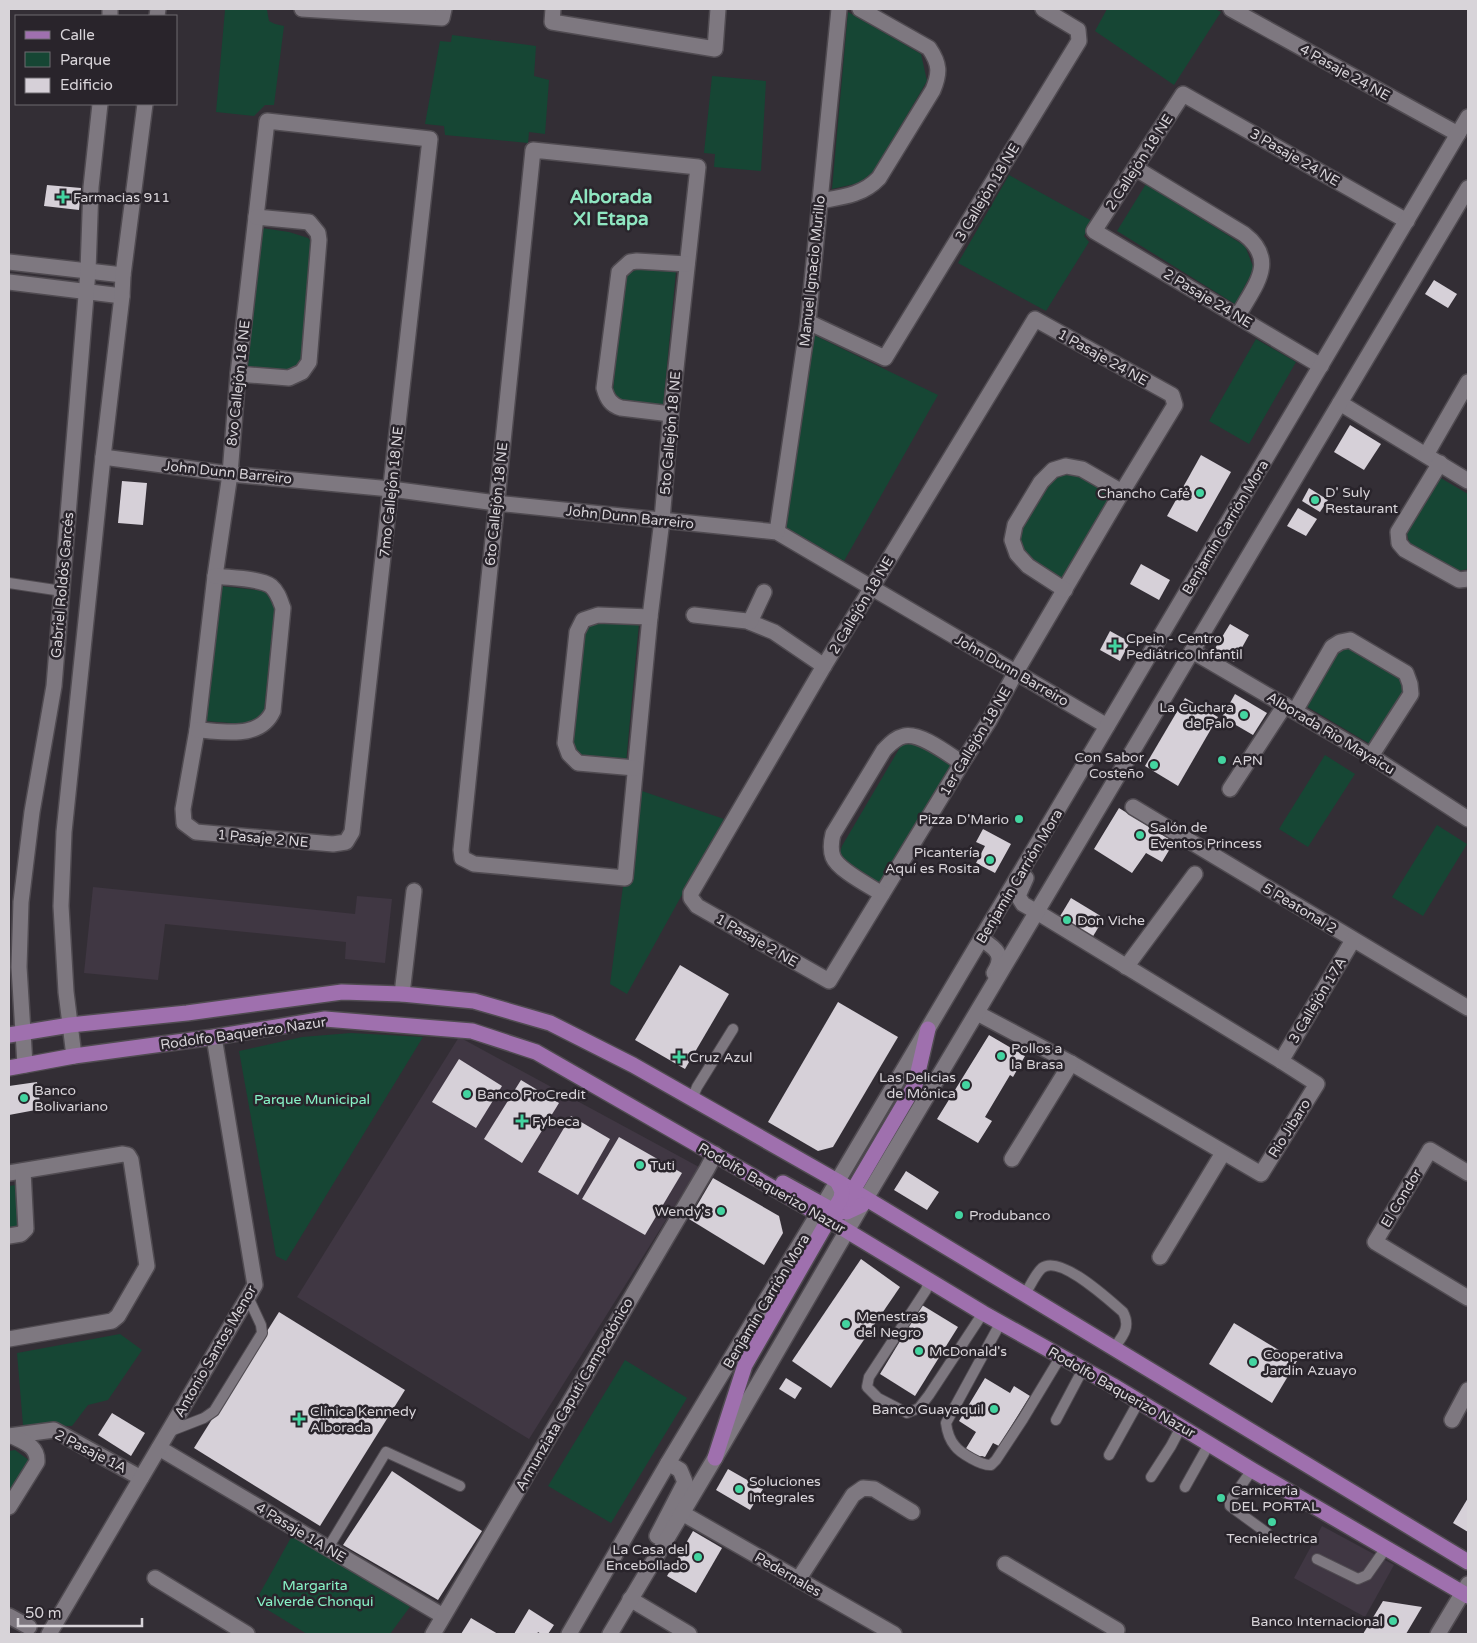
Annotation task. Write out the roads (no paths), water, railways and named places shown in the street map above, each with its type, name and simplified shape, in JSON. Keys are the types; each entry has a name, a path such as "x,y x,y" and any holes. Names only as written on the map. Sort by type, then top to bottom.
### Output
{"main road":[{"name":"Rodolfo Baquerizo Nazur","path":"16,1034 70,1025 187,1013 342,992 402,994 474,1001 550,1022 633,1065 837,1181 860,1198 1025,1294 1468,1562"},
{"name":"Rodolfo Baquerizo Nazur","path":"9,1068 74,1056 214,1037 325,1019 472,1031 536,1052 747,1173 829,1212"},
{"path":"829,1212 853,1210 860,1198 915,1085 928,1028"},
{"path":"715,1458 745,1365 829,1212 842,1193 841,1186 837,1181"},
{"path":"829,1212 840,1220 847,1231"},
{"name":"Rodolfo Baquerizo Nazur","path":"847,1231 983,1313 1139,1401 1252,1470 1386,1548 1467,1591"}],"street":[{"path":"302,9 443,14"},
{"path":"552,15 715,49 718,9"},
{"name":"Manuel Ignacio Murillo","path":"777,532 808,322 839,9"},
{"path":"820,201 848,197 871,187 884,170 939,77 938,65 929,48 860,9"},
{"name":"3 Callejón 18 NE","path":"808,322 885,358 1079,41 1078,30 1043,9"},
{"name":"4 Pasaje 24 NE","path":"1231,9 1458,134"},
{"name":"2 Callejón 18 NE","path":"1094,231 1183,94"},
{"name":"3 Pasaje 24 NE","path":"1183,94 1407,221"},
{"name":"Gabriel Roldós Garcés","path":"25,1065 16,1034 22,886 32,812 54,686 88,271 91,187 100,105"},
{"name":"Gabriel Roldós Garcés","path":"74,1056 66,984 61,906 64,832 103,456 122,296 122,275 145,105"},
{"name":"Benjamín Carrión Mora","path":"837,1181 1468,117"},
{"name":"8vo Callejón 18 NE","path":"184,823 183,809 196,730 230,474 238,374 266,121 430,139"},
{"name":"7mo Callejón 18 NE","path":"346,842 352,832 430,139"},
{"name":"5to Callejón 18 NE","path":"533,150 698,167 671,414 662,520 650,617 625,878"},
{"name":"6to Callejón 18 NE","path":"533,150 460,845 462,858 474,864 625,878"},
{"path":"1135,168 1253,241 1262,258 1262,269 1238,316"},
{"path":"610,1634 847,1231 860,1198 977,1013 1468,188"},
{"path":"238,374 289,378 302,372 309,362 318,233 309,222 256,217"},
{"name":"2 Pasaje 24 NE","path":"1094,231 1321,366"},
{"path":"671,414 614,406 606,395 604,388 619,272 630,262 637,261 687,264"},
{"path":"9,262 122,275"},
{"path":"9,282 122,296"},
{"name":"2 Callejón 18 NE","path":"691,893 824,666 1035,319"},
{"name":"1 Pasaje 24 NE","path":"1035,319 1172,395"},
{"path":"1426,455 1468,382"},
{"name":"1er Callejón 18 NE","path":"829,981 962,762 989,721 1016,672 1175,405 1172,395"},
{"path":"1340,403 1468,481"},
{"name":"John Dunn Barreiro","path":"103,456 230,474 391,488 496,503 777,532 1107,726"},
{"path":"1440,463 1398,532 1400,543 1404,550 1459,580 1468,578"},
{"path":"1065,590 1028,566 1017,554 1012,540 1015,524 1042,482 1053,470 1066,466 1082,469 1122,492"},
{"path":"196,730 243,732 254,730 263,725 270,718 273,711 282,608 280,596 273,587 265,583 215,576"},
{"path":"750,622 764,592"},
{"path":"636,768 578,763 569,754 565,743 578,632 583,620 598,615 650,617"},
{"path":"694,615 750,622 774,632 824,666"},
{"path":"1230,789 1332,647 1340,642 1350,640 1406,673 1410,684 1411,694 1370,756"},
{"name":"Alborada Rio Mayaicu","path":"1192,651 1370,756 1468,819"},
{"path":"882,894 840,867 833,859 830,847 833,834 858,792 884,750 893,740 905,736 919,737 962,762"},
{"name":"5 Peatonal 2","path":"1133,807 1468,1008"},
{"name":"Río Jíbaro","path":"977,1013 1071,1063 1261,1174 1317,1084 1024,904 1018,896 1019,890 1041,851 1050,822"},
{"name":"1 Pasaje 2 NE","path":"184,823 196,832 333,844 346,842"},
{"path":"1126,967 1195,874"},
{"path":"402,994 414,891"},
{"name":"1 Pasaje 2 NE","path":"691,893 691,898 697,906 829,981"},
{"path":"977,1013 978,1003 1000,961 996,949 981,939"},
{"name":"3 Callejón 17A","path":"1281,1061 1353,940"},
{"name":"Antonio Santos Menor","path":"49,1634 256,1285 214,1037"},
{"path":"1012,1158 1071,1063"},
{"name":"El Condor","path":"1468,1173 1430,1150 1374,1242 1468,1298"},
{"path":"1160,1257 1223,1153"},
{"path":"9,1236 21,1234 26,1229 16,1172 123,1154 128,1155 131,1160 147,1266 118,1316 112,1321 104,1323 9,1338"},
{"name":"Annunziata Caputi Campodónico","path":"433,1634 715,1154"},
{"name":"Benjamín Carrión Mora","path":"569,1634 668,1463 829,1212"},
{"path":"1452,1420 1468,1390"},
{"name":"2 Pasaje 1A","path":"10,1436 54,1430 141,1478"},
{"path":"9,1507 37,1462 37,1455 34,1449 10,1436"},
{"name":"4 Pasaje 1A NE","path":"159,1448 443,1616"},
{"path":"650,1566 652,1546 685,1482 680,1470 668,1463"},
{"path":"798,1580 853,1495 863,1488 874,1489 912,1512"},
{"name":"Pedernales","path":"682,1513 894,1634"},
{"path":"1005,1564 1117,1630 1114,1634"},
{"path":"155,1578 243,1633"},
{"path":"1438,1634 1467,1591"},
{"path":"630,1599 689,1634"},
{"path":"9,1616 29,1627"}],"lane":[{"path":"9,583 62,590"},
{"path":"692,1099 697,1087 733,1029"},
{"path":"1025,1294 1040,1269 1048,1265 1055,1265 1081,1278 1123,1312 1126,1317 1126,1329 1114,1348"},
{"path":"929,1281 926,1290 869,1377 867,1387 878,1398 907,1413 919,1408 983,1313"},
{"path":"168,1432 204,1418 214,1411 262,1333 261,1325 248,1297"},
{"path":"1001,1322 946,1423 947,1433 956,1448 984,1466 991,1465 996,1460 1024,1419 1061,1356"},
{"path":"1056,1420 1083,1369"},
{"path":"1108,1455 1139,1401"},
{"path":"1151,1477 1181,1427"},
{"path":"1185,1487 1209,1444"},
{"path":"328,1548 386,1452 460,1486"},
{"path":"1252,1470 1230,1501 1230,1506 1267,1533"},
{"path":"1317,1559 1358,1579 1367,1575 1386,1548"}],"place":[{"name":"Farmacias 911","path":"63,197"},
{"name":"Chancho Café","path":"1200,493"},
{"name":"D' Suly Restaurant","path":"1315,500"},
{"name":"Cpein - Centro Pediátrico Infantil","path":"1115,646"},
{"name":"La Cuchara de Palo","path":"1244,715"},
{"name":"APN","path":"1222,760"},
{"name":"Con Sabor Costeño","path":"1154,765"},
{"name":"Pizza D'Mario","path":"1019,819"},
{"name":"Salón de Eventos Princess","path":"1140,835"},
{"name":"Picantería Aquí es Rosita","path":"990,860"},
{"name":"Don Viche","path":"1067,920"},
{"name":"Pollos a la Brasa","path":"1001,1056"},
{"name":"Cruz Azul","path":"679,1057"},
{"name":"Las Delicias de Mónica","path":"966,1085"},
{"name":"Banco ProCredit","path":"467,1094"},
{"name":"Banco Bolivariano","path":"24,1098"},
{"name":"Fybeca","path":"522,1121"},
{"name":"Tuti","path":"640,1165"},
{"name":"Wendy's","path":"721,1211"},
{"name":"Produbanco","path":"959,1215"},
{"name":"Menestras del Negro","path":"846,1324"},
{"name":"McDonald's","path":"919,1351"},
{"name":"Cooperativa Jardin Azuayo","path":"1253,1362"},
{"name":"Banco Guayaquil","path":"994,1409"},
{"name":"Clínica Kennedy Alborada","path":"299,1419"},
{"name":"Soluciones Integrales","path":"739,1489"},
{"name":"Carniceria DEL PORTAL","path":"1221,1498"},
{"name":"Tecnielectrica","path":"1272,1522"},
{"name":"La Casa del Encebollado","path":"698,1557"},
{"name":"Banco Internacional","path":"1393,1621"}],"district":[{"name":"Alborada XI Etapa","path":"611,207"}],"park label":[{"name":"Parque Municipal","path":"312,1099"},
{"name":"Margarita Valverde Chonqui","path":"315,1594"}]}
